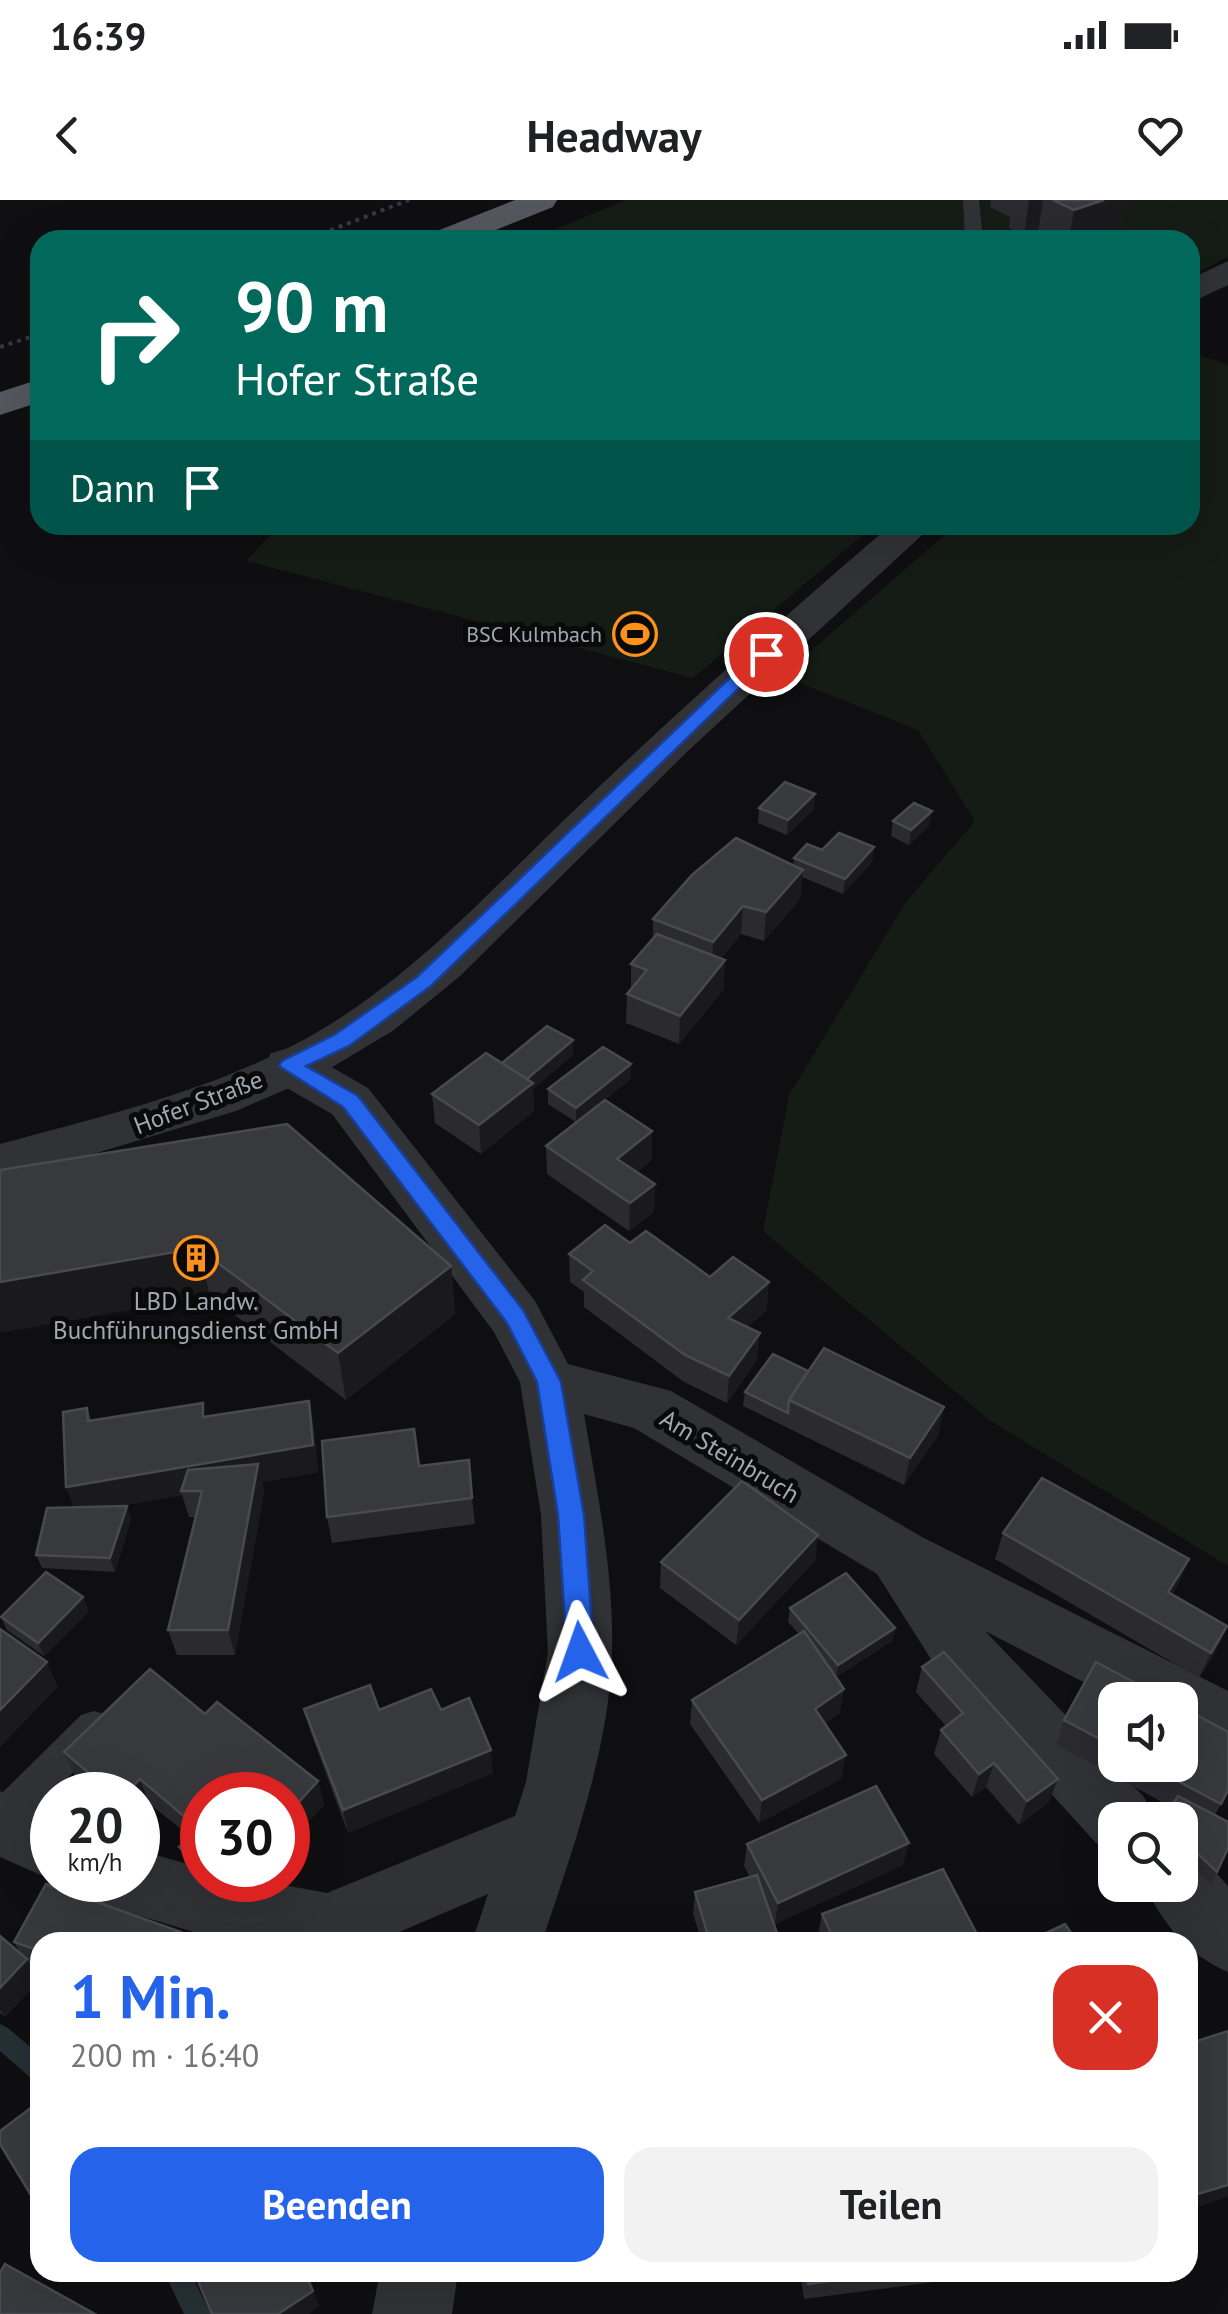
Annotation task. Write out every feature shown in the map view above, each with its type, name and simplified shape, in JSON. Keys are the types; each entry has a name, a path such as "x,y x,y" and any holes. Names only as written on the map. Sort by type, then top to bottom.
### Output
{"highway":[{"path":"467,230 542,200"},
{"path":"0,404 30,394"}],"street":[{"path":"1200,287 1228,271"},
{"name":"Hofer Straße","path":"0,1163 144,1124 289,1066 342,1040 424,982 736,679 902,535"},
{"path":"289,1066 350,1101 515,1317 549,1382 571,1515 580,1652 560,1782 510,1932"},
{"name":"Am Steinbruch","path":"549,1382 650,1408 900,1556 1228,1724"},
{"name":"Am Steinbruch","path":"900,1556 959,1646 1103,1802"},
{"path":"0,1822 30,1836"},
{"path":"348,1932 541,1838"},
{"path":"160,1890 329,1932"},
{"path":"1196,1902 1228,1937"},
{"path":"412,2314 417,2282"}],"lane":[{"path":"971,200 973,230"},
{"path":"0,1822 122,1698"}],"path":[{"path":"331,230 409,200"},
{"path":"0,347 30,337"}],"shaded area":[{"path":"626,200 1228,200 1228,257 1200,271 1200,230 558,228"},
{"path":"1200,355 1228,365 1228,1566 989,1420 763,1231 789,1095 906,902 975,821 918,730 782,676 944,535 1200,535"},
{"name":"BSC Kulmbach","path":"271,535 863,535 693,678 246,561"}],"building":[{"path":"1053,200 1104,200 1074,210"},
{"path":"785,782 815,794 788,820 759,808"},
{"path":"914,803 932,811 911,830 893,821"},
{"path":"839,833 874,847 845,879 794,858 807,844 822,850"},
{"path":"736,838 803,870 766,912 743,906 713,942 653,919 692,875"},
{"path":"657,934 725,960 680,1016 627,994 647,970 631,964"},
{"path":"547,1026 573,1040 527,1079 502,1063"},
{"path":"603,1047 631,1064 576,1108 548,1089"},
{"path":"486,1053 533,1083 479,1125 432,1094"},
{"path":"605,1100 652,1131 617,1159 655,1184 630,1203 546,1146"},
{"name":"LBD Landw. Buchführungsdienst GmbH","path":"287,1124 451,1266 338,1353 198,1248 0,1282 0,1170"},
{"path":"605,1225 630,1243 646,1231 710,1277 733,1257 769,1282 728,1318 760,1333 729,1376 685,1355 583,1280 593,1271 569,1254"},
{"path":"824,1348 944,1407 910,1458 789,1400"},
{"path":"773,1354 808,1371 789,1400 788,1413 745,1392"},
{"path":"309,1401 313,1445 66,1487 63,1412 87,1408 88,1421 203,1403 203,1417"},
{"path":"414,1429 419,1466 469,1460 472,1498 327,1517 322,1441"},
{"path":"258,1464 228,1630 168,1630 202,1491 181,1491 188,1470"},
{"path":"1042,1478 1189,1559 1168,1592 1227,1626 1211,1653 1003,1533"},
{"path":"742,1481 818,1535 739,1620 661,1562"},
{"path":"127,1506 110,1558 36,1555 47,1508"},
{"path":"46,1572 83,1597 38,1643 1,1617"},
{"path":"846,1573 895,1628 838,1665 790,1608"},
{"path":"0,1629 47,1662 0,1710"},
{"path":"804,1631 844,1689 815,1709 846,1755 762,1800 692,1700"},
{"path":"944,1652 1058,1779 1027,1801 994,1763 979,1774 941,1730 963,1713 922,1667"},
{"path":"1096,1662 1134,1682 1098,1682 1098,1738 1064,1720"},
{"path":"150,1669 205,1714 217,1702 306,1772 180,1772 180,1813 160,1796 160,1772 88,1772 64,1752"},
{"path":"370,1685 379,1710 431,1689 441,1710 469,1698 491,1750 343,1810 304,1709"},
{"path":"1198,1716 1228,1732 1228,1790 1221,1804 1180,1782 1198,1782"},
{"path":"876,1786 909,1843 778,1903 747,1844"},
{"path":"1198,1806 1228,1822 1228,1848 1217,1872 1198,1854"},
{"path":"943,1869 976,1932 830,1932 822,1914"},
{"path":"757,1875 777,1932 707,1932 695,1892"},
{"path":"36,1902 97,1902 181,1932 30,1932 30,1948 14,1942"},
{"path":"1065,1924 1070,1932 1048,1932"},
{"path":"0,1936 27,1959 0,1988"},
{"path":"1228,2031 1228,2185 1198,2194 1198,2041"},
{"path":"30,2108 30,2194 0,2144 0,2131"},
{"path":"5,2264 30,2278 30,2282 37,2282 95,2314 0,2314 0,2272"},
{"path":"198,2282 309,2282 313,2291 278,2314 212,2314"}],"waterway":[{"path":"0,2036 30,2062"},
{"path":"181,2282 198,2314"}],"place":[{"name":"BSC Kulmbach","path":"635,634"},
{"name":"LBD Landw. Buchführungsdienst GmbH","path":"196,1258"}],"route":[{"path":"580,1652 571,1515 549,1382 515,1317 350,1101 289,1066 342,1040 424,982 766,654"}]}
